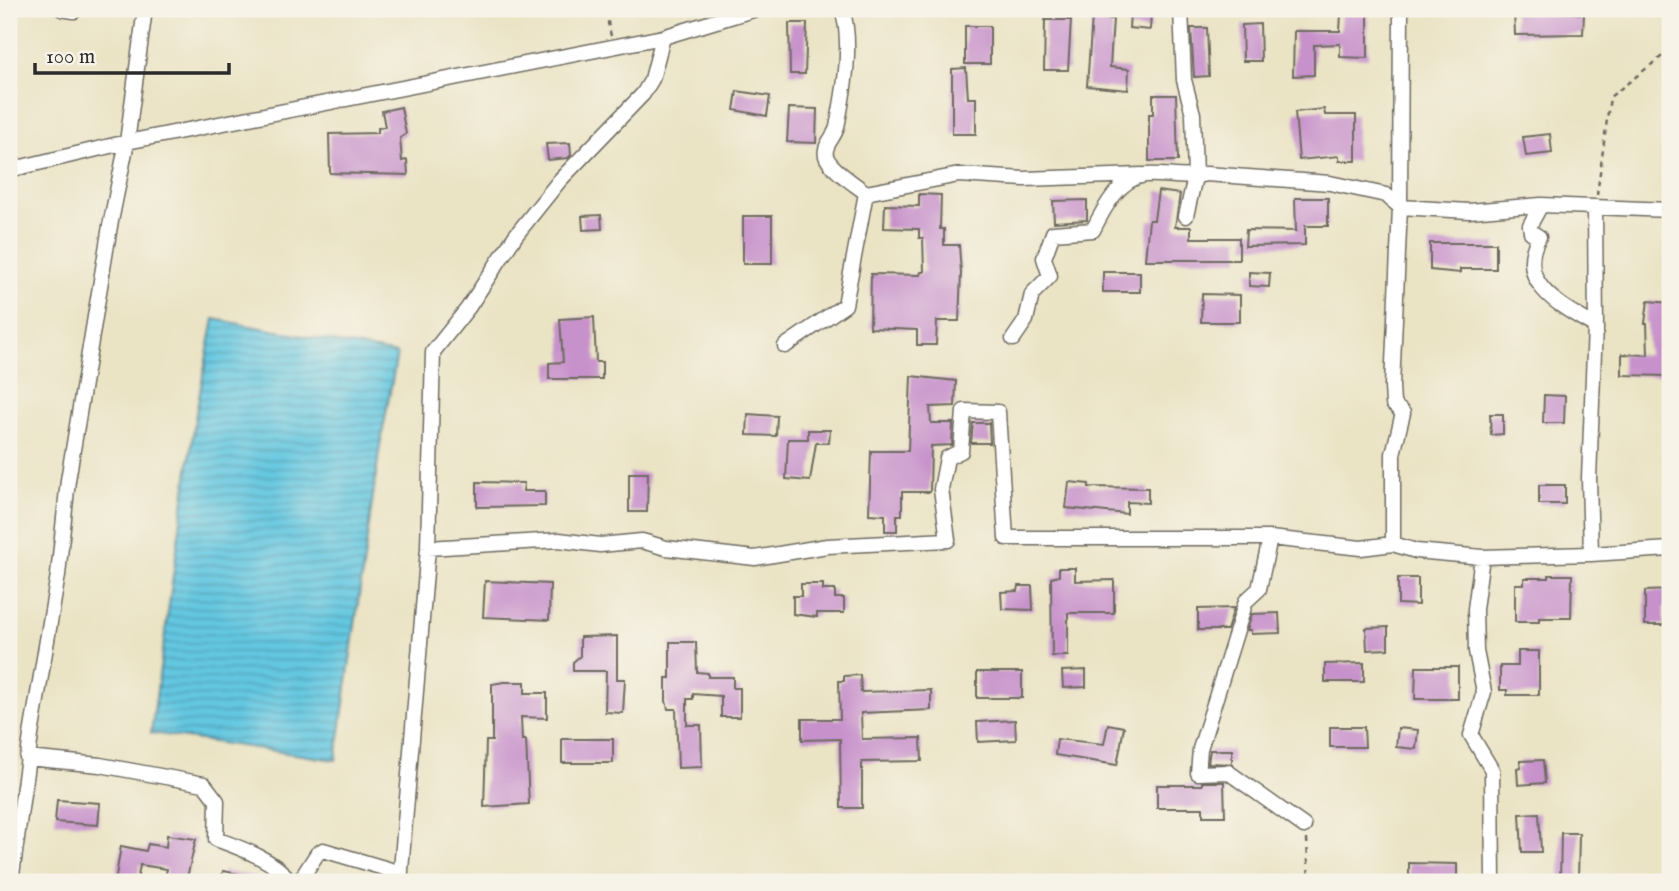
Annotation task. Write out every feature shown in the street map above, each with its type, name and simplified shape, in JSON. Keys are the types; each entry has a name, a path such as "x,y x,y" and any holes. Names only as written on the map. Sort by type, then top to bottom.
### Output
{"street":[{"path":"62,9 75,9"},
{"path":"11,882 27,758 58,575 68,480 110,226 127,142 145,9"},
{"path":"9,170 127,142 663,37 756,9"},
{"path":"842,9 848,26 840,108 836,131 825,149 827,160 866,193"},
{"path":"1181,9 1184,79 1193,114 1195,177 1186,216"},
{"path":"1393,544 1393,454 1403,422 1403,413 1393,404 1392,386 1400,207 1401,9"},
{"path":"299,882 317,854 323,850 400,877 428,548 433,352 468,308 516,235 560,180 643,94 653,79 654,62 663,37"},
{"path":"866,193 958,175 1024,179 1142,175 1195,177 1206,174 1330,183 1386,195 1400,207 1469,211 1541,205 1670,210"},
{"path":"1013,339 1026,320 1032,294 1050,276 1044,258 1053,233 1093,230 1115,193 1142,175"},
{"path":"785,346 845,305 866,193"},
{"path":"1541,205 1530,225 1531,232 1539,237 1531,254 1532,273 1545,292 1595,326 1596,335"},
{"path":"1591,554 1591,431 1596,335 1594,207"},
{"path":"428,548 559,540 600,545 642,541 666,548 755,558 827,546 948,540 941,489 947,458 961,451 964,411 976,414 998,412 1006,538 1270,538 1361,548 1393,544 1416,551 1482,556 1670,549"},
{"path":"1270,538 1259,589 1246,601 1200,749 1198,773 1228,772 1304,826"},
{"path":"1482,556 1475,609 1476,650 1484,692 1471,736 1492,770 1493,882"},
{"path":"27,758 100,765 204,784 217,801 216,839 263,860 284,873 290,882"}],"path":[{"path":"611,36 608,23 613,9"},
{"path":"1594,207 1610,97 1670,50"},
{"path":"1304,826 1309,882"}],"water":[{"path":"214,319 397,354 380,446 336,760 151,733 196,413"}],"building":[{"path":"1514,9 1563,9 1563,12 1584,14 1583,34 1515,35"},
{"path":"1130,13 1151,13 1150,30 1129,28"},
{"path":"1341,14 1368,14 1368,58 1340,57 1340,44 1314,45 1314,75 1293,76 1294,31 1340,31"},
{"path":"1092,17 1113,19 1110,67 1129,69 1128,90 1087,86"},
{"path":"1045,20 1071,20 1068,70 1044,70"},
{"path":"789,23 807,23 805,74 790,74"},
{"path":"1260,24 1261,61 1243,61 1242,25"},
{"path":"965,26 990,26 990,64 965,64"},
{"path":"1191,28 1207,28 1209,76 1194,77"},
{"path":"966,68 968,98 976,98 976,134 952,134 952,69"},
{"path":"737,91 770,96 767,116 734,110"},
{"path":"1153,95 1176,95 1178,161 1149,161 1149,114 1153,114"},
{"path":"401,107 406,134 400,138 402,161 407,160 408,175 330,173 329,134 378,133 378,128 385,127 382,111"},
{"path":"789,108 817,109 816,143 787,142"},
{"path":"1324,109 1325,115 1356,115 1356,161 1339,161 1339,156 1299,160 1295,112"},
{"path":"1550,134 1552,153 1526,156 1523,137"},
{"path":"570,143 571,155 568,158 548,160 546,144"},
{"path":"1158,191 1180,194 1175,227 1191,227 1191,238 1239,238 1239,260 1145,260 1149,220 1154,220"},
{"path":"919,194 941,195 940,229 944,229 944,245 959,245 959,321 937,321 936,345 917,345 917,330 870,328 871,274 920,275 924,272 923,238 919,238 919,229 884,228 885,205 919,206"},
{"path":"1295,198 1328,198 1328,226 1305,226 1305,245 1245,246 1246,230 1296,231"},
{"path":"1087,200 1087,220 1054,222 1053,201"},
{"path":"601,215 602,229 583,230 582,216"},
{"path":"743,216 772,216 772,264 743,264"},
{"path":"1430,243 1496,243 1496,269 1460,269 1460,273 1430,270"},
{"path":"1103,272 1140,272 1140,292 1103,292"},
{"path":"1249,272 1270,273 1269,287 1249,286"},
{"path":"1202,294 1240,295 1240,322 1201,322"},
{"path":"1648,301 1670,303 1670,376 1622,375 1622,354 1648,355 1645,323"},
{"path":"594,317 596,362 602,362 602,379 549,379 549,363 563,362 560,319"},
{"path":"911,376 956,381 955,406 930,407 931,423 953,423 952,445 931,446 930,492 902,492 902,515 897,515 897,531 885,531 885,515 869,514 871,451 908,451"},
{"path":"1544,395 1565,396 1564,423 1543,423"},
{"path":"748,414 777,416 776,436 747,435"},
{"path":"1490,414 1503,414 1503,434 1491,435"},
{"path":"973,423 989,423 990,443 971,443"},
{"path":"808,430 830,430 829,443 816,443 810,481 786,479 788,439 808,439"},
{"path":"629,473 648,473 647,512 629,512"},
{"path":"477,482 524,483 523,491 545,491 545,506 477,507"},
{"path":"1069,482 1089,484 1089,487 1148,488 1148,503 1127,502 1127,514 1066,508"},
{"path":"1539,485 1565,485 1565,504 1539,504"},
{"path":"1059,568 1075,568 1075,581 1114,580 1114,613 1068,613 1068,656 1052,656 1051,578 1059,576"},
{"path":"1549,575 1572,575 1571,618 1539,618 1539,622 1515,622 1515,584 1524,584 1524,578 1549,578"},
{"path":"1398,578 1418,578 1418,605 1398,604"},
{"path":"485,581 550,584 549,620 483,617"},
{"path":"801,584 823,584 823,590 835,590 835,598 844,598 844,613 817,613 817,617 793,614 793,596 801,596"},
{"path":"1019,586 1032,586 1033,610 1002,609 1001,592 1018,591"},
{"path":"1670,590 1670,608 1664,608 1664,625 1645,625 1645,591"},
{"path":"1234,608 1227,630 1198,630 1198,609"},
{"path":"1279,613 1280,633 1251,634 1251,630 1247,630 1252,614"},
{"path":"1388,627 1388,649 1367,650 1366,628"},
{"path":"617,636 617,679 625,679 623,713 605,712 606,671 573,671 573,662 580,656 580,637"},
{"path":"670,642 696,642 697,672 708,673 708,677 733,677 733,688 740,688 740,717 721,717 721,696 693,694 693,699 687,699 687,725 701,725 702,767 678,768 676,709 668,709 666,701 666,678 670,678"},
{"path":"1518,651 1539,651 1539,695 1507,695 1507,690 1500,690 1500,666 1518,666"},
{"path":"1364,663 1364,682 1325,682 1325,664"},
{"path":"1416,667 1458,667 1458,699 1415,699"},
{"path":"1086,670 1086,687 1063,688 1062,671"},
{"path":"977,672 1022,672 1022,698 977,698"},
{"path":"860,675 861,692 931,690 931,710 861,713 862,739 921,738 922,761 862,762 862,808 841,808 840,739 802,740 802,719 840,719 839,681 844,681 844,676"},
{"path":"525,682 525,693 547,693 547,718 521,717 522,740 526,740 529,804 484,807 486,741 492,741 492,684"},
{"path":"1015,720 1016,740 978,742 977,722"},
{"path":"1108,724 1124,727 1117,765 1055,755 1057,739 1104,744"},
{"path":"1330,727 1364,727 1365,747 1330,747"},
{"path":"1398,728 1418,730 1416,749 1396,747"},
{"path":"562,739 613,739 613,763 562,763"},
{"path":"1210,750 1232,750 1232,764 1208,763"},
{"path":"1543,760 1545,783 1518,785 1517,768 1521,767 1520,761"},
{"path":"1202,782 1224,782 1225,816 1203,816 1203,808 1157,808 1157,785 1202,785"},
{"path":"57,800 100,803 98,825 55,822"},
{"path":"1539,813 1541,852 1522,852 1520,814"},
{"path":"1561,833 1579,833 1578,882 1560,882"},
{"path":"167,835 196,839 186,882 164,882 167,869 140,865 137,882 115,882 121,846 146,851 148,844 166,847"},
{"path":"1409,863 1457,864 1457,882 1409,882"},
{"path":"223,871 256,877 256,882 221,882"}]}
